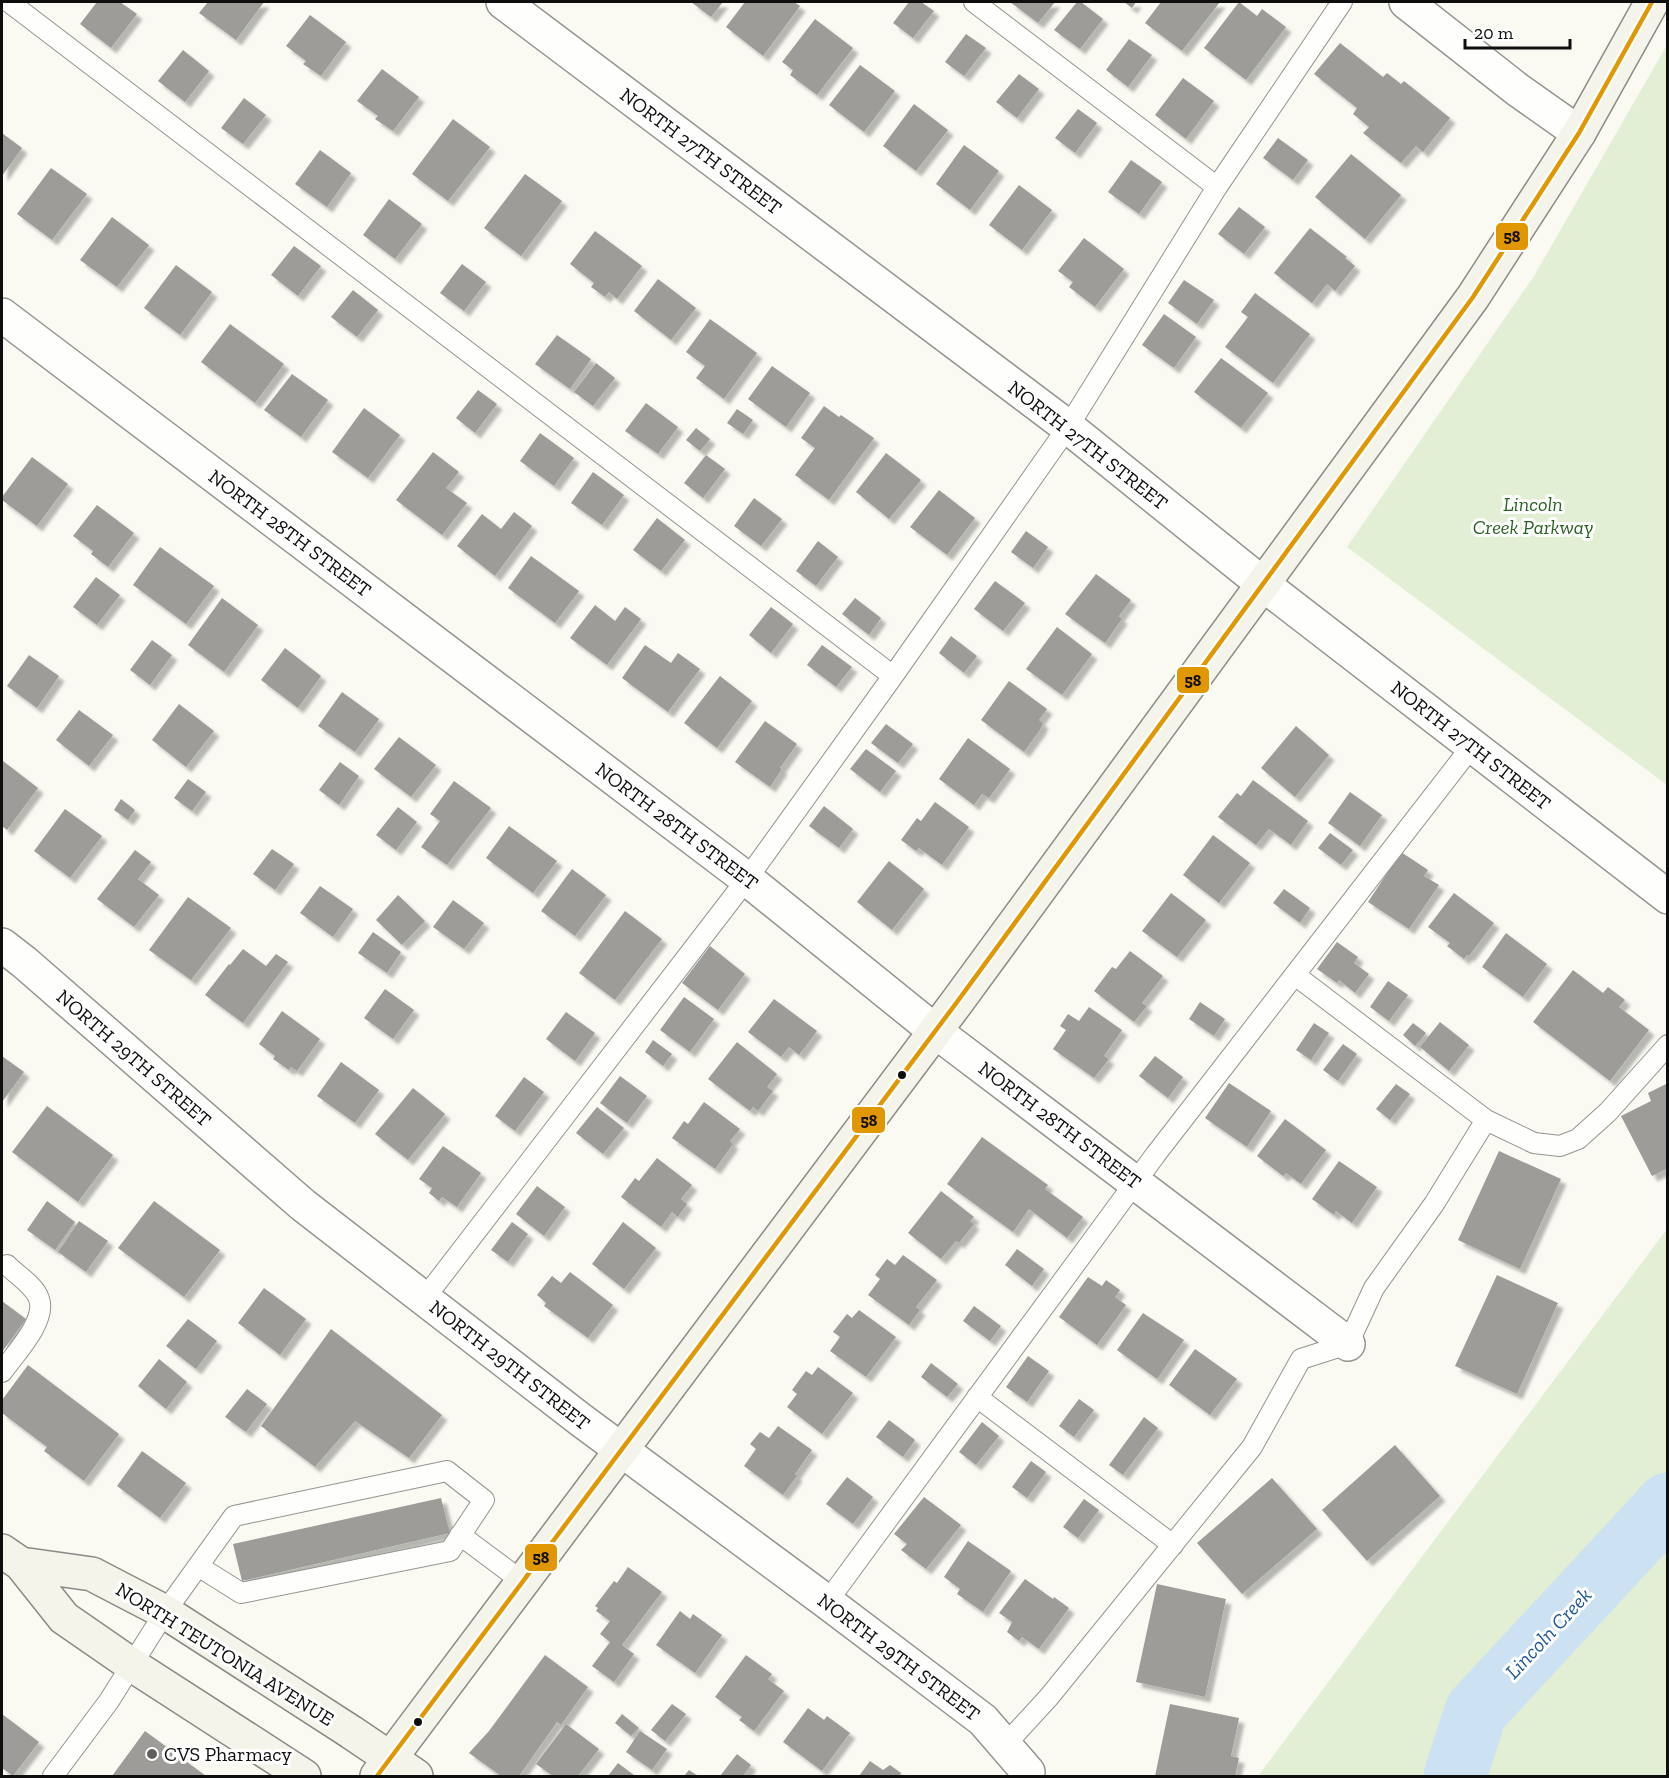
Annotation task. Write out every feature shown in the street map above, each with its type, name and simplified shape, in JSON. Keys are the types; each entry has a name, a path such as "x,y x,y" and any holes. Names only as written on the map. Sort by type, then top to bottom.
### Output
{"street":[{"name":"NORTH 27TH STREET","path":"503,2 1068,428 1264,585 1668,897"},
{"path":"1406,2 1518,90 1579,132"},
{"path":"394,1771 523,1582 935,1031 1473,297 1579,132 1652,2"},
{"name":"NORTH 28TH STREET","path":"2,315 747,879 935,1031 1348,1344"},
{"name":"NORTH 29TH STREET","path":"2,945 303,1205 621,1450 983,1720 1028,1772"},
{"name":"NORTH TEUTONIA AVENUE","path":"11,1558 92,1574 165,1612 394,1771"},
{"name":"NORTH TEUTONIA AVENUE","path":"11,1558 64,1618 132,1665 304,1776"}],"lane":[{"path":"9,2 894,676"},
{"path":"974,2 1217,187"},
{"path":"424,1299 747,879 894,676 1068,428 1217,187 1342,2"},
{"path":"827,1602 1135,1182 1472,746"},
{"path":"1295,975 1486,1120 1534,1143 1560,1146 1578,1139 1608,1112 1668,1045"},
{"path":"1005,1745 1049,1697 1252,1447 1301,1359 1348,1344 1374,1288 1434,1204 1486,1120"},
{"path":"2,1372 32,1333 39,1318 40,1300 32,1288 7,1265"},
{"path":"977,1397 1173,1545"},
{"path":"53,1776 106,1706 165,1612 234,1515 447,1471 484,1500 450,1551 241,1593 198,1566"},
{"path":"460,1535 523,1582"}],"green space":[{"name":"Lincoln Creek Parkway","path":"1667,45 1667,785 1347,547 1534,276"},
{"path":"1667,1229 1667,1776 1258,1776"}],"building":[{"path":"97,2 120,2 137,14 111,48 80,24"},
{"path":"208,2 264,2 236,40 199,13"},
{"path":"691,2 723,2 711,17"},
{"path":"745,2 794,2 800,6 763,56 726,27"},
{"path":"909,2 921,2 934,11 913,38 893,23"},
{"path":"1010,2 1055,2 1038,23"},
{"path":"1077,2 1081,2 1103,19 1080,49 1054,30"},
{"path":"1124,2 1136,2 1132,8"},
{"path":"1161,2 1220,2 1182,51 1145,23"},
{"path":"1239,2 1257,16 1262,9 1286,27 1246,80 1204,48"},
{"path":"310,15 346,42 321,76 303,64 306,61 286,46"},
{"path":"815,19 853,48 817,95 790,75 793,70 782,62"},
{"path":"966,34 986,48 964,76 945,62"},
{"path":"1129,39 1152,55 1128,87 1106,70"},
{"path":"1340,43 1383,77 1387,73 1401,84 1404,81 1450,118 1423,152 1416,146 1401,163 1363,133 1369,127 1353,114 1357,108 1314,74"},
{"path":"183,50 209,71 185,102 158,81"},
{"path":"860,65 895,91 864,132 829,105"},
{"path":"382,69 419,97 393,131 375,119 378,116 357,101"},
{"path":"1019,74 1039,89 1017,118 996,102"},
{"path":"1183,78 1214,101 1186,139 1155,115"},
{"path":"244,98 266,115 243,144 221,128"},
{"path":"914,104 948,130 916,171 883,146"},
{"path":"1078,109 1097,123 1075,153 1055,138"},
{"path":"453,119 490,147 448,201 412,174"},
{"path":"2,133 22,148 2,176"},
{"path":"1278,138 1308,160 1293,180 1263,158"},
{"path":"964,145 999,171 970,210 936,184"},
{"path":"320,150 351,173 327,207 295,184"},
{"path":"1351,154 1401,195 1365,239 1315,197"},
{"path":"1131,160 1162,182 1139,214 1108,192"},
{"path":"51,168 87,194 52,240 17,214"},
{"path":"525,174 562,201 521,256 484,228"},
{"path":"1019,185 1052,210 1022,250 989,225"},
{"path":"389,199 422,224 395,259 363,235"},
{"path":"1239,207 1265,227 1244,254 1218,234"},
{"path":"112,217 149,245 117,287 80,260"},
{"path":"1310,228 1355,266 1335,291 1327,284 1312,303 1274,273"},
{"path":"595,231 642,266 617,299 609,292 605,297 591,287 594,283 570,264"},
{"path":"1084,238 1124,269 1095,307 1069,287 1073,282 1058,271"},
{"path":"294,246 321,266 298,296 271,275"},
{"path":"462,264 486,282 464,311 440,293"},
{"path":"176,265 212,292 180,335 144,308"},
{"path":"658,279 696,308 671,340 634,311"},
{"path":"1184,280 1214,300 1197,324 1168,303"},
{"path":"353,290 378,310 357,337 331,317"},
{"path":"1255,293 1310,334 1273,383 1225,347 1248,317 1241,312"},
{"path":"1164,314 1196,337 1174,368 1142,345"},
{"path":"710,319 757,353 724,399 696,378 705,366 686,352"},
{"path":"230,324 284,364 255,403 201,362"},
{"path":"557,335 591,359 570,389 535,364"},
{"path":"1221,358 1268,393 1241,428 1194,392"},
{"path":"596,363 615,378 593,406 574,392"},
{"path":"772,366 810,393 786,427 748,399"},
{"path":"292,374 328,400 301,437 264,410"},
{"path":"478,390 497,404 475,433 456,418"},
{"path":"646,403 678,427 658,454 625,431"},
{"path":"824,406 874,438 829,500 795,475 815,448 801,438"},
{"path":"364,408 400,435 368,478 332,452"},
{"path":"737,409 753,420 743,434 727,423"},
{"path":"696,428 710,439 700,451 686,440"},
{"path":"540,433 574,458 554,486 520,461"},
{"path":"433,452 459,472 446,488 467,503 442,535 396,500"},
{"path":"886,453 921,480 889,519 856,492"},
{"path":"706,455 725,469 703,498 684,483"},
{"path":"32,457 68,484 37,526 2,500"},
{"path":"593,472 624,495 602,525 571,503"},
{"path":"939,490 975,518 947,555 910,527"},
{"path":"754,498 782,519 761,546 734,526"},
{"path":"97,505 134,533 108,567 91,554 93,551 73,536"},
{"path":"514,512 532,526 495,576 457,546 482,514 501,529"},
{"path":"657,518 685,540 661,571 633,550"},
{"path":"1026,531 1048,547 1033,568 1011,552"},
{"path":"818,541 838,557 816,586 796,571"},
{"path":"160,547 214,586 186,624 133,585"},
{"path":"531,556 579,591 555,623 508,588"},
{"path":"1096,574 1131,600 1119,616 1122,619 1105,643 1065,614"},
{"path":"96,577 120,595 97,625 73,607"},
{"path":"995,581 1025,603 1003,631 974,609"},
{"path":"222,598 258,625 224,672 188,645"},
{"path":"855,598 881,618 869,635 842,614"},
{"path":"595,605 615,621 625,607 641,619 607,665 570,638"},
{"path":"771,607 793,624 771,653 749,635"},
{"path":"1057,627 1092,654 1062,695 1026,669"},
{"path":"951,636 977,656 964,673 939,653"},
{"path":"152,640 172,655 150,685 130,670"},
{"path":"645,645 671,663 678,653 700,669 668,712 622,678"},
{"path":"822,645 852,667 836,687 807,665"},
{"path":"285,648 321,676 298,708 261,680"},
{"path":"29,655 59,676 37,708 7,686"},
{"path":"720,676 752,701 717,748 684,723"},
{"path":"1009,681 1047,709 1039,720 1043,723 1040,730 1024,752 981,720"},
{"path":"342,692 379,719 355,752 318,726"},
{"path":"179,704 214,731 186,767 152,740"},
{"path":"79,710 113,735 89,766 56,740"},
{"path":"765,721 797,744 770,787 735,762"},
{"path":"886,724 913,744 898,763 871,743"},
{"path":"1296,726 1329,755 1295,797 1261,768"},
{"path":"399,737 436,765 411,797 374,769"},
{"path":"968,738 1010,769 989,798 982,794 974,805 939,779"},
{"path":"866,749 896,771 880,792 850,769"},
{"path":"3,761 38,788 7,830 2,826"},
{"path":"340,762 359,776 339,805 319,790"},
{"path":"188,779 206,792 192,811 174,798"},
{"path":"1253,780 1308,821 1291,845 1269,829 1256,845 1218,817 1237,793 1241,796"},
{"path":"454,781 491,808 447,865 421,847 440,821 430,814"},
{"path":"1350,792 1382,815 1360,846 1328,823"},
{"path":"121,799 135,810 128,820 114,810"},
{"path":"935,802 969,827 942,865 919,848 916,851 901,840 917,818 921,821"},
{"path":"824,806 853,829 839,848 809,826"},
{"path":"398,807 417,822 396,850 376,835"},
{"path":"65,809 102,836 70,878 34,851"},
{"path":"509,826 557,861 533,893 486,858"},
{"path":"1330,833 1353,850 1341,865 1318,848"},
{"path":"1213,835 1250,863 1219,903 1183,875"},
{"path":"272,849 294,864 275,890 253,874"},
{"path":"135,850 151,862 138,879 159,895 134,927 97,899"},
{"path":"1401,852 1428,870 1424,876 1439,885 1409,929 1368,902"},
{"path":"889,861 924,889 892,930 857,902"},
{"path":"572,869 606,895 575,936 541,911"},
{"path":"320,886 353,909 333,937 300,913"},
{"path":"1284,889 1310,908 1300,923 1273,903"},
{"path":"1171,893 1206,920 1177,957 1142,931"},
{"path":"1454,893 1494,923 1469,956 1467,955 1464,959 1447,946 1450,943 1428,927"},
{"path":"398,895 425,921 402,945 376,920"},
{"path":"188,897 231,928 191,980 149,950"},
{"path":"453,900 484,923 464,949 433,927"},
{"path":"625,911 662,939 615,1000 579,973"},
{"path":"373,932 401,952 387,973 358,953"},
{"path":"1506,933 1547,964 1523,997 1482,967"},
{"path":"1337,942 1358,957 1354,963 1369,974 1355,993 1339,980 1337,983 1317,969"},
{"path":"710,946 745,974 718,1010 682,983"},
{"path":"243,949 266,966 276,954 288,962 243,1023 205,995"},
{"path":"1130,951 1163,976 1142,1003 1147,1006 1134,1022 1094,991 1112,967 1116,969"},
{"path":"1573,970 1603,993 1608,987 1625,1000 1619,1007 1649,1030 1610,1081 1533,1022"},
{"path":"1388,981 1408,995 1389,1021 1370,1007"},
{"path":"385,989 414,1010 393,1039 364,1018"},
{"path":"684,997 714,1019 690,1052 660,1030"},
{"path":"774,999 817,1031 799,1055 789,1047 781,1057 748,1032"},
{"path":"1200,1002 1225,1019 1214,1036 1189,1019"},
{"path":"1089,1007 1122,1030 1104,1056 1109,1059 1094,1078 1053,1049 1066,1030 1060,1026 1068,1014 1079,1021"},
{"path":"282,1011 320,1039 297,1071 291,1067 289,1070 273,1059 275,1056 259,1044"},
{"path":"566,1012 595,1033 575,1061 546,1039"},
{"path":"1440,1022 1469,1045 1449,1071 1420,1047"},
{"path":"1314,1023 1329,1033 1311,1060 1296,1050"},
{"path":"1413,1023 1426,1033 1415,1046 1403,1035"},
{"path":"653,1040 672,1054 663,1066 645,1052"},
{"path":"737,1042 777,1074 767,1087 773,1091 758,1111 753,1107 750,1111 708,1079"},
{"path":"1343,1044 1357,1054 1338,1081 1323,1070"},
{"path":"2,1056 24,1072 2,1102"},
{"path":"1155,1056 1183,1077 1168,1098 1139,1076"},
{"path":"341,1062 379,1090 355,1123 317,1096"},
{"path":"620,1076 647,1096 627,1123 600,1103"},
{"path":"524,1077 544,1092 515,1131 495,1116"},
{"path":"1229,1083 1271,1111 1247,1147 1205,1118"},
{"path":"1668,1083 1668,1168 1652,1176 1621,1116 1651,1101 1648,1093"},
{"path":"1396,1084 1410,1094 1390,1120 1376,1109"},
{"path":"413,1088 445,1114 408,1160 375,1134"},
{"path":"704,1102 740,1129 730,1141 733,1144 715,1169 672,1138 684,1121 688,1124"},
{"path":"47,1106 113,1155 78,1202 12,1152"},
{"path":"597,1107 624,1128 603,1154 576,1133"},
{"path":"1285,1119 1326,1150 1301,1184 1286,1173 1283,1176 1257,1156"},
{"path":"982,1137 1048,1185 1045,1189 1083,1217 1067,1238 1029,1209 1013,1232 947,1184"},
{"path":"443,1146 481,1173 457,1207 442,1197 439,1201 429,1193 432,1188 419,1179"},
{"path":"1499,1151 1561,1179 1520,1269 1458,1240"},
{"path":"657,1158 692,1185 681,1199 687,1204 678,1217 672,1212 661,1227 621,1197 635,1178 639,1181"},
{"path":"1339,1161 1377,1187 1352,1223 1336,1211 1334,1215 1312,1199"},
{"path":"537,1186 565,1207 544,1236 516,1214"},
{"path":"941,1191 974,1217 970,1221 974,1224 959,1243 956,1241 941,1259 908,1233"},
{"path":"47,1201 75,1222 55,1250 27,1230"},
{"path":"154,1201 220,1250 184,1297 118,1248"},
{"path":"79,1221 108,1241 86,1272 58,1252"},
{"path":"512,1222 528,1234 508,1262 491,1250"},
{"path":"623,1222 656,1248 624,1289 592,1264"},
{"path":"1017,1249 1044,1269 1032,1286 1005,1265"},
{"path":"903,1255 937,1280 916,1307 920,1310 909,1325 868,1295 880,1279 875,1275 887,1259 895,1265"},
{"path":"570,1272 613,1305 588,1338 544,1306 546,1303 537,1295 552,1276 561,1283"},
{"path":"1497,1275 1558,1303 1517,1394 1455,1366"},
{"path":"1088,1277 1102,1286 1106,1280 1120,1290 1115,1297 1126,1305 1097,1345 1059,1317"},
{"path":"264,1288 306,1319 280,1355 238,1323"},
{"path":"2,1301 26,1319 2,1352"},
{"path":"974,1306 1001,1326 990,1341 963,1321"},
{"path":"859,1310 896,1337 866,1377 830,1351 840,1337 833,1332 847,1314 852,1318"},
{"path":"1143,1313 1184,1340 1157,1379 1117,1350"},
{"path":"188,1319 217,1341 196,1369 166,1346"},
{"path":"331,1329 442,1415 409,1458 355,1421 315,1467 261,1426"},
{"path":"1195,1349 1237,1379 1210,1415 1169,1385"},
{"path":"1028,1356 1049,1371 1027,1402 1006,1387"},
{"path":"159,1359 187,1382 166,1409 138,1386"},
{"path":"931,1363 958,1384 947,1397 921,1377"},
{"path":"28,1365 119,1434 84,1481 44,1451 47,1447 2,1413 2,1400"},
{"path":"818,1367 853,1393 822,1434 787,1407 797,1394 792,1390 806,1371 812,1375"},
{"path":"247,1389 267,1404 246,1432 225,1417"},
{"path":"1079,1399 1094,1410 1074,1437 1059,1426"},
{"path":"1144,1417 1158,1428 1123,1475 1109,1465"},
{"path":"889,1420 915,1440 903,1457 876,1437"},
{"path":"982,1422 999,1436 976,1465 959,1452"},
{"path":"778,1426 812,1450 783,1495 744,1466 756,1449 750,1444 760,1432 769,1438"},
{"path":"1395,1445 1440,1496 1367,1561 1322,1510"},
{"path":"142,1451 186,1483 160,1518 117,1486"},
{"path":"1031,1461 1046,1472 1027,1498 1012,1487"},
{"path":"847,1477 873,1497 853,1524 826,1504"},
{"path":"1272,1478 1317,1529 1242,1594 1197,1543"},
{"path":"924,1497 961,1525 926,1569 901,1550 907,1544 894,1534"},
{"path":"441,1498 450,1533 242,1581 233,1544"},
{"path":"1084,1499 1099,1510 1078,1538 1063,1527"},
{"path":"968,1541 1011,1571 983,1612 957,1594 960,1589 944,1577"},
{"path":"628,1567 662,1592 622,1645 634,1654 614,1682 592,1666 610,1642 600,1634 610,1621 596,1611 598,1608 595,1606 614,1581 617,1583"},
{"path":"1025,1579 1069,1608 1039,1649 1022,1637 1019,1641 1007,1632 1012,1622 999,1613"},
{"path":"1157,1584 1226,1599 1205,1697 1136,1682"},
{"path":"680,1611 690,1619 693,1614 722,1635 695,1673 656,1645"},
{"path":"545,1655 588,1687 561,1725 557,1722 519,1776 501,1776 469,1753 489,1731"},
{"path":"746,1655 772,1674 768,1679 784,1691 754,1731 739,1720 742,1717 715,1697"},
{"path":"672,1704 686,1714 665,1741 651,1730"},
{"path":"1170,1704 1239,1718 1231,1756 1239,1758 1235,1776 1155,1776"},
{"path":"808,1708 824,1720 827,1716 850,1733 822,1771 783,1742"},
{"path":"2,1714 39,1742 13,1776 2,1768"},
{"path":"622,1714 639,1728 631,1736 615,1723"},
{"path":"566,1724 599,1749 578,1776 553,1776 536,1764"},
{"name":"CVS Pharmacy","path":"145,1731 206,1776 112,1776"},
{"path":"640,1731 667,1749 652,1770 626,1752"},
{"path":"737,1754 751,1765 743,1776 720,1776"},
{"path":"870,1761 883,1770 890,1765 901,1773 899,1776 859,1776"},
{"path":"618,1763 635,1776 608,1776"},
{"path":"689,1770 698,1776 684,1776"}],"waterway":[{"name":"Lincoln Creek","path":"1455,1776 1476,1711 1668,1504"}],"transit line":[{"name":"58","path":"377,1776 957,1002 1473,297 1579,133 1652,2"}],"place":[{"name":"CVS Pharmacy","path":"152,1754"}]}
